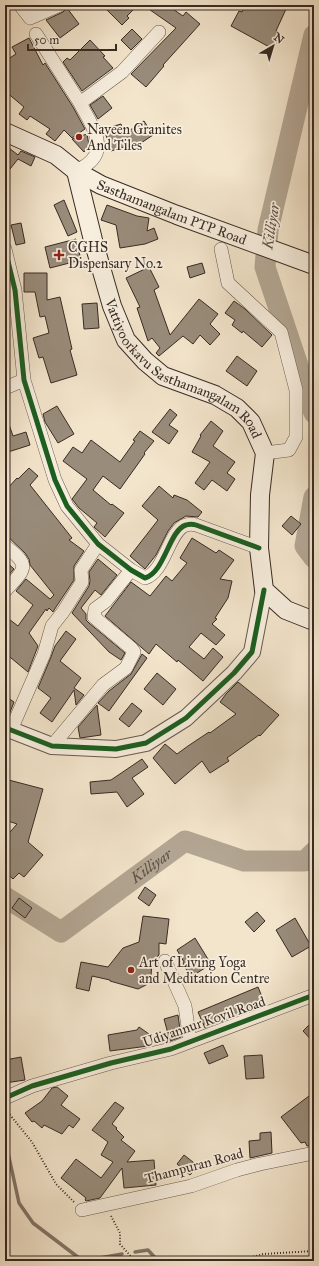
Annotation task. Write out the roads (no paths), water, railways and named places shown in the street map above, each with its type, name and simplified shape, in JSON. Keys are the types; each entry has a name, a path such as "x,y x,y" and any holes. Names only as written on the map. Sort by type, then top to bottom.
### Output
{"main road":[{"path":"5,132 56,155 76,171"},
{"name":"Vattiyoorkavu Sasthamangalam Road","path":"76,171 107,291 126,340 163,376 215,395 236,408 251,422 265,453 260,496 259,548 264,590"},
{"name":"Sasthamangalam PTP Road","path":"76,171 101,185 177,215 314,265"},
{"path":"264,590 286,610 314,621"}],"street":[{"path":"20,5 30,18 60,5"},
{"path":"80,103 122,72 159,32"},
{"path":"36,34 80,103 94,131 98,151 90,162 76,171"},
{"path":"5,248 10,292 24,380 58,487 67,506 98,544 131,570 145,578 150,576 159,565 178,530 186,524 196,524 259,548"},
{"path":"221,250 228,283 281,332 296,390 296,437 289,450 265,453"},
{"path":"5,388 24,380"},
{"path":"98,544 81,570 82,582 52,626 44,654 8,729 52,746 116,749 146,743 186,718 234,673 252,652 264,590"},
{"path":"5,546 17,555 23,566 23,570 5,591"},
{"path":"52,746 103,685 126,668 134,652 94,617 95,609 106,601 131,570"},
{"path":"165,961 185,1006 190,1041"},
{"name":"Udiyannur Kovil Road","path":"5,1098 32,1086 111,1063 171,1049 314,996"},
{"name":"Thampuran Road","path":"82,1210 191,1186 255,1165 314,1153"}],"waterway":[{"name":"Killiyar","path":"314,35 268,230 265,267 314,413"},
{"name":"Killiyar","path":"314,497 305,546 314,558"},
{"name":"Killiyar","path":"5,897 61,932 185,841 244,861 305,861 314,852"},
{"path":"5,1146 7,1148 19,1203 33,1223 83,1261 122,1254"},
{"path":"135,1252 148,1250 158,1261"}],"place":[{"name":"Naveen Granites And Tiles","path":"79,137"},
{"name":"CGHS Dispensary No.2","path":"59,255"},
{"name":"Art of Living Yoga and Meditation Centre","path":"131,970"}]}
